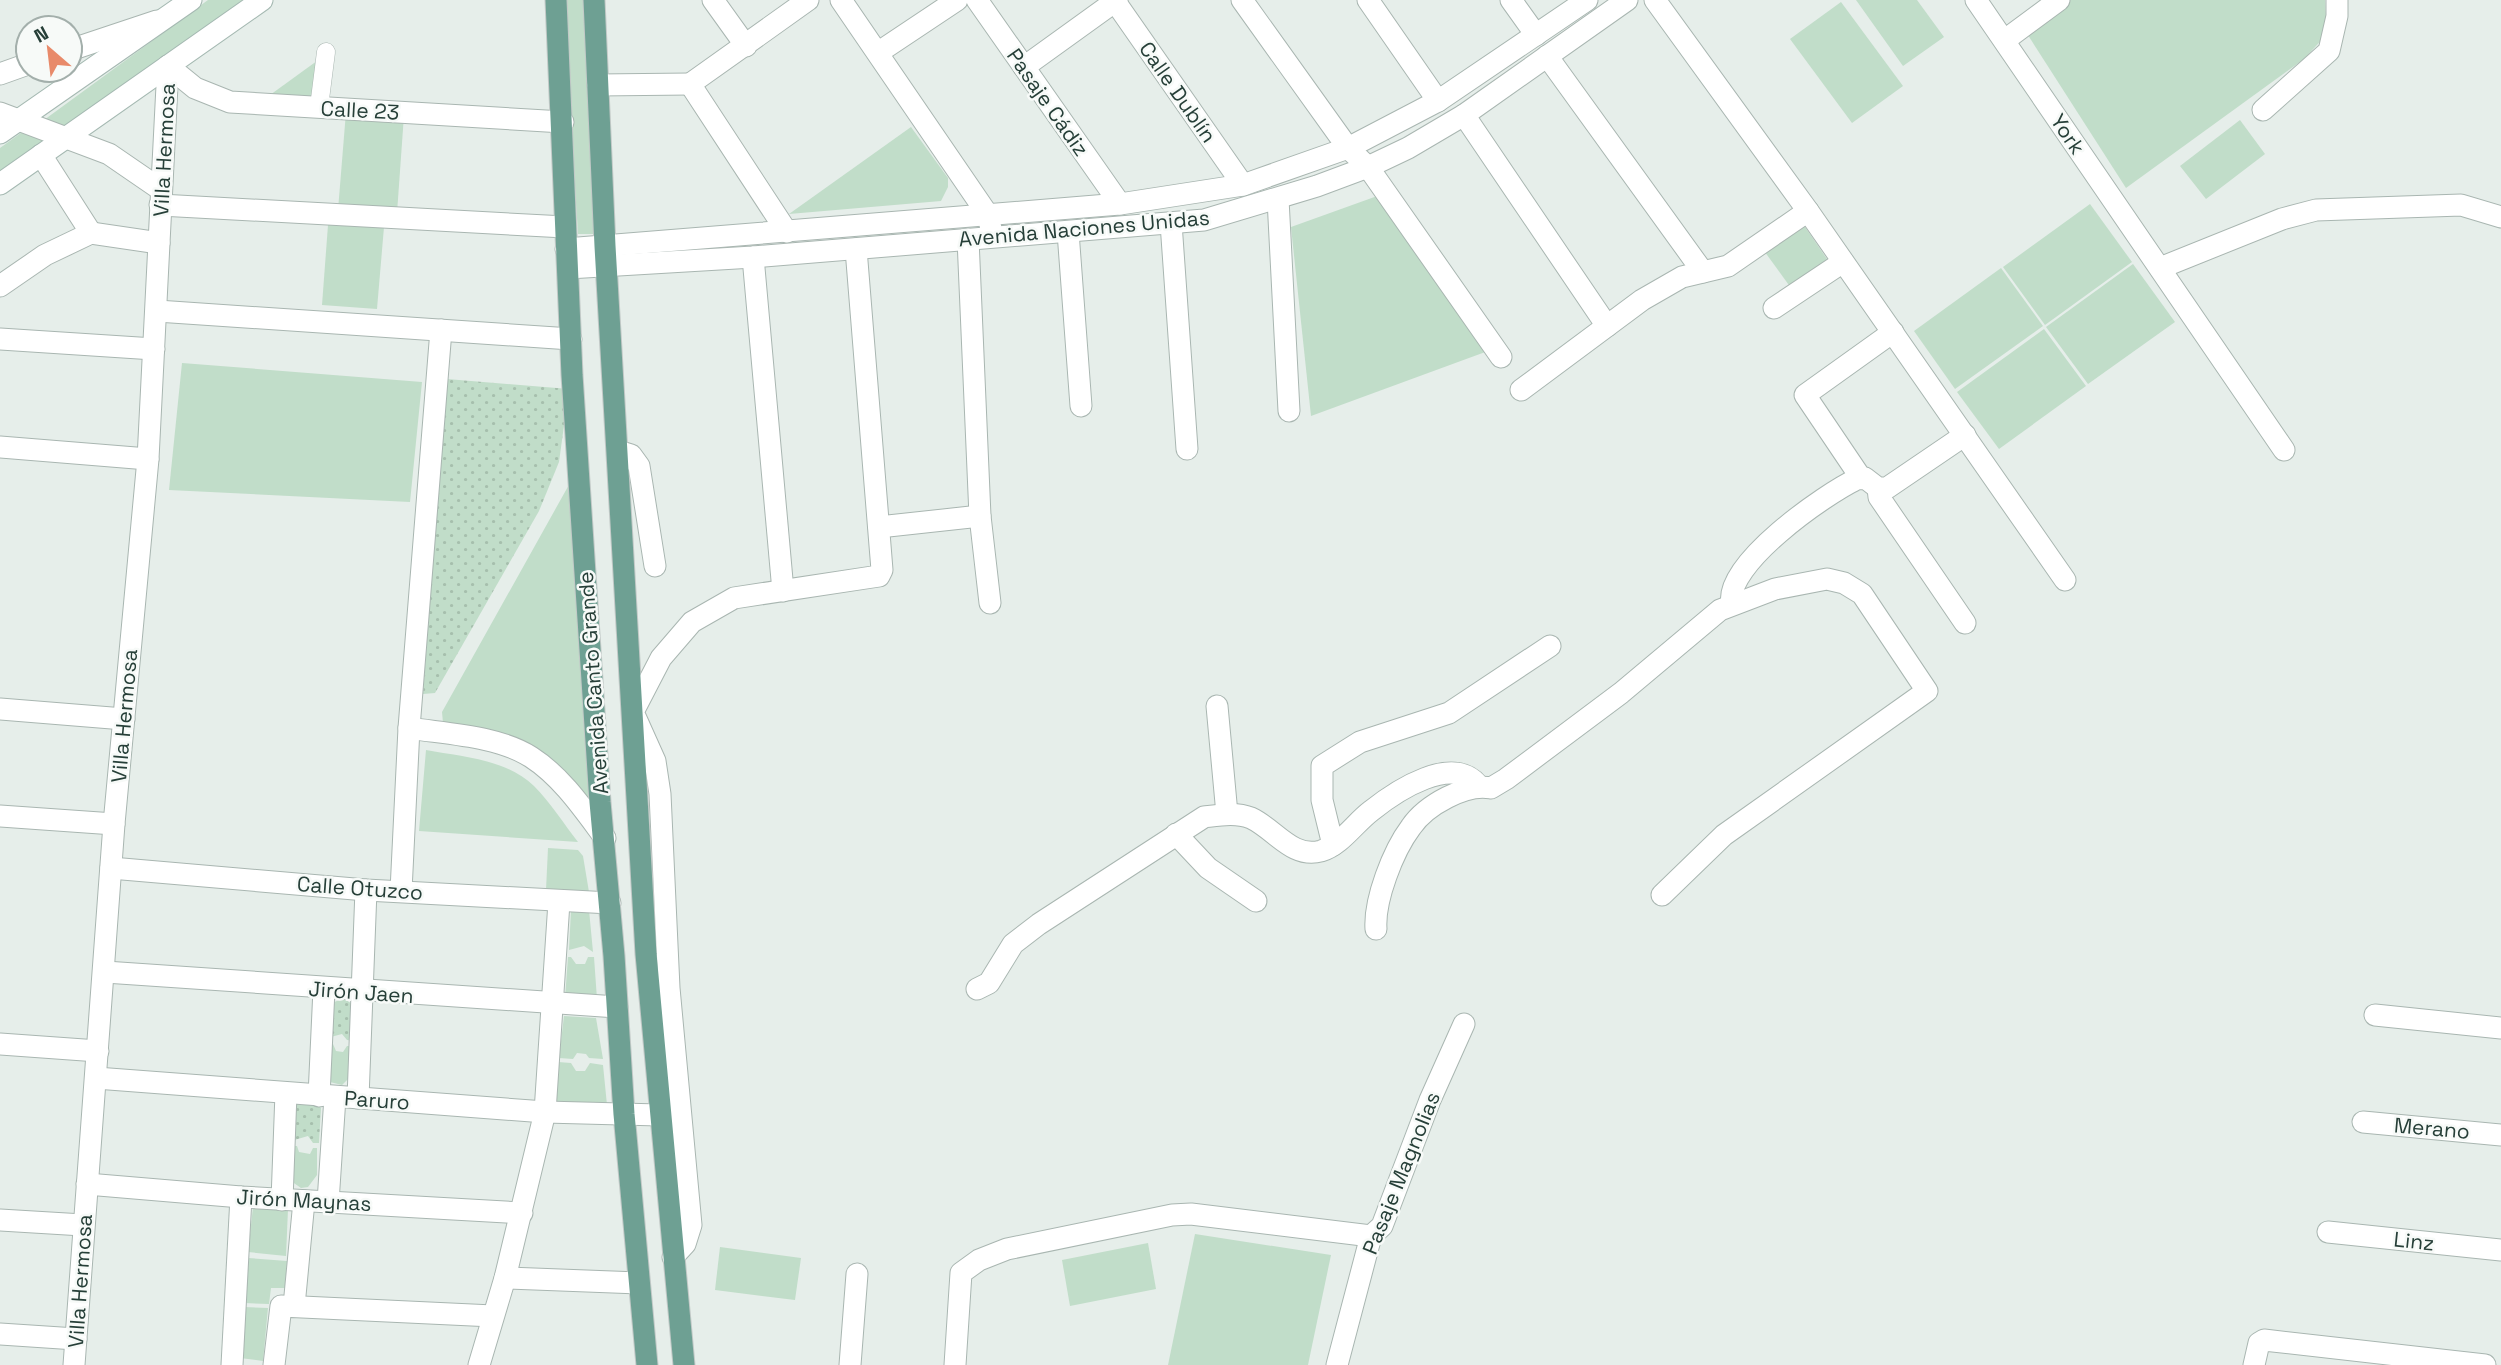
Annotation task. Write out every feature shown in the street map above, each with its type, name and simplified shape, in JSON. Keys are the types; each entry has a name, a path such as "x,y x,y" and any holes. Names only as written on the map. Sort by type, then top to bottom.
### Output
{"main road":[{"name":"Avenida Canto Grande","path":"556,0 570,340 624,1114 647,1365"},
{"name":"Avenida Canto Grande","path":"594,0 640,873 659,1115 684,1365"}],"street":[{"path":"0,133 9,117 191,0"},
{"path":"0,184 262,0"},
{"path":"713,0 746,46"},
{"path":"598,85 690,84 808,0"},
{"path":"841,0 880,52 988,215 992,236"},
{"path":"880,52 957,0"},
{"name":"Pasaje Cádiz","path":"977,0 1120,204"},
{"path":"1242,0 1348,148 1368,167 1501,357"},
{"path":"1368,0 1438,101"},
{"path":"1511,0 1536,35"},
{"name":"Avenida Naciones Unidas","path":"606,256 788,232 1120,204 1242,185 1348,148 1438,101 1587,0"},
{"name":"Avenida Naciones Unidas","path":"160,197 566,248 606,256 753,257 1204,220 1278,199 1368,167 1464,115 1627,0"},
{"path":"1655,0 1808,211 2066,580"},
{"name":"York","path":"1976,0 2284,450"},
{"path":"2005,40 2059,0"},
{"path":"2263,110 2329,51 2337,16 2337,0"},
{"path":"1024,67 1116,1"},
{"name":"Calle Dublín","path":"1116,1 1242,185"},
{"path":"84,45 166,18"},
{"path":"319,107 326,52"},
{"path":"1547,56 1703,272"},
{"name":"Calle 23","path":"168,66 195,88 230,102 563,122"},
{"name":"Villa Hermosa","path":"74,1365 114,824 148,459 168,66"},
{"path":"690,84 788,232"},
{"path":"1464,115 1607,326"},
{"path":"9,117 109,154 160,197"},
{"path":"41,155 91,233"},
{"path":"1278,199 1289,411"},
{"path":"2160,268 2282,219 2316,210 2461,205 2501,217"},
{"path":"1521,390 1607,326 1682,277 1728,266 1808,211"},
{"path":"1171,223 1186,450"},
{"path":"1068,232 1081,406"},
{"path":"0,286 45,255 91,233 159,243"},
{"path":"968,239 980,516 990,603"},
{"path":"673,1257 685,1244 691,1225 669,988 660,794 654,761 633,712 661,658 692,622 734,598 879,576 882,570 856,249"},
{"path":"753,257 783,591"},
{"path":"1774,308 1843,262"},
{"path":"157,311 570,340"},
{"path":"401,891 409,728 441,330"},
{"path":"1893,332 1805,396 1870,483 1965,623"},
{"path":"0,339 154,349"},
{"path":"1732,604 1732,586 1784,527 1822,498 1870,483 1891,486 1965,435"},
{"path":"0,447 148,459"},
{"path":"618,451 631,455 639,466 655,566"},
{"path":"878,527 980,516"},
{"path":"1376,929 1375,913 1381,890 1411,826 1438,804 1479,786 1491,788 1506,779 1621,693 1709,617 1732,604 1775,589 1827,579 1844,583 1862,594 1927,691 1724,835 1662,895"},
{"path":"1333,845 1322,800 1322,765 1360,742 1449,713 1550,646"},
{"path":"1217,706 1227,814"},
{"path":"0,709 124,719"},
{"path":"409,728 466,737 530,757 575,798 605,838"},
{"path":"977,989 989,983 1013,944 1039,923 1204,817 1227,814 1252,819 1302,852 1321,850 1333,845 1371,811 1432,777 1460,772 1470,776 1479,786"},
{"path":"0,816 114,824"},
{"path":"1176,835 1208,868 1256,901"},
{"name":"Calle Otuzco","path":"111,868 366,890 610,903"},
{"path":"358,1098 366,890"},
{"path":"479,1365 522,1213 545,1112 559,901"},
{"name":"Jirón Jaen","path":"105,972 552,1005 617,1007"},
{"path":"324,989 328,1202"},
{"path":"2375,1015 2501,1028"},
{"name":"Pasaje Magnolias","path":"1337,1365 1371,1236 1382,1226 1430,1100 1465,1024"},
{"path":"0,1044 98,1051"},
{"name":"Paruro","path":"96,1078 545,1112 659,1115"},
{"path":"282,1200 286,1093"},
{"name":"Merano","path":"2363,1122 2501,1135"},
{"name":"Jirón Maynas","path":"87,1184 282,1200 522,1213"},
{"path":"232,1365 241,1197"},
{"path":"294,1306 304,1201"},
{"path":"955,1365 961,1273 979,1260 1007,1249 1092,1230 1191,1214 1371,1236"},
{"path":"0,1220 83,1225"},
{"name":"Linz","path":"2328,1232 2501,1250"},
{"path":"850,1365 858,1274"},
{"path":"505,1278 639,1283"},
{"path":"274,1365 281,1306 493,1316"},
{"path":"0,1334 76,1339"},
{"path":"2254,1365 2259,1343 2264,1340 2485,1365"}],"green space":[{"path":"208,0 249,0 69,129 44,120"},
{"path":"563,0 583,0 595,234 578,234"},
{"path":"1856,0 1917,0 1944,37 1903,66"},
{"path":"2064,0 2325,0 2327,34 2304,59 2126,188 2024,29"},
{"path":"1841,2 1903,86 1852,123 1790,39"},
{"path":"321,58 316,98 270,95"},
{"path":"346,112 404,115 397,213 338,210"},
{"path":"2240,120 2265,154 2206,199 2180,166"},
{"path":"911,127 948,178 948,187 941,201 789,214"},
{"path":"25,130 44,139 43,146 0,176 0,148"},
{"path":"1380,195 1488,351 1311,416 1291,227"},
{"path":"2090,204 2132,262 2045,325 2003,267"},
{"path":"1801,221 1829,262 1791,288 1762,248"},
{"path":"328,225 384,227 377,309 322,305"},
{"path":"2133,264 2175,322 2088,384 2046,327"},
{"path":"2001,268 2043,326 1955,389 1914,331"},
{"path":"2044,329 2086,386 1999,449 1957,392"},
{"path":"182,363 422,382 410,502 169,490"},
{"path":"447,379 569,389 559,462 539,511 435,693 423,694"},
{"path":"575,474 597,820 554,770 443,723 442,712"},
{"path":"426,750 483,761 523,777 546,799 578,842 419,831"},
{"path":"548,848 578,850 583,856 589,892 546,890"},
{"path":"571,910 589,910 593,952 584,946 569,950"},
{"path":"568,957 576,964 585,964 588,957 594,957 597,999 565,998"},
{"path":"344,998 353,1005 354,1041 347,1040 342,1034 327,1038 332,1003"},
{"path":"564,1016 596,1018 603,1059 589,1058 586,1054 577,1053 573,1059 559,1058"},
{"path":"327,1043 333,1044 336,1051 343,1052 347,1046 352,1046 351,1076 342,1085 330,1082"},
{"path":"558,1062 571,1063 576,1071 585,1071 590,1063 603,1065 607,1105 556,1103"},
{"path":"297,1104 317,1104 321,1108 319,1143 313,1143 308,1136 291,1141"},
{"path":"292,1146 297,1146 299,1152 310,1154 313,1148 317,1148 317,1175 308,1187 301,1188 291,1181"},
{"path":"253,1207 288,1209 286,1256 248,1252"},
{"path":"1195,1234 1331,1255 1308,1365 1168,1365"},
{"path":"1148,1243 1156,1289 1070,1306 1062,1260"},
{"path":"720,1247 801,1258 795,1300 715,1290"},
{"path":"248,1258 287,1261 285,1288 271,1288 269,1304 244,1303"},
{"path":"244,1307 268,1308 263,1361 240,1358"}]}
